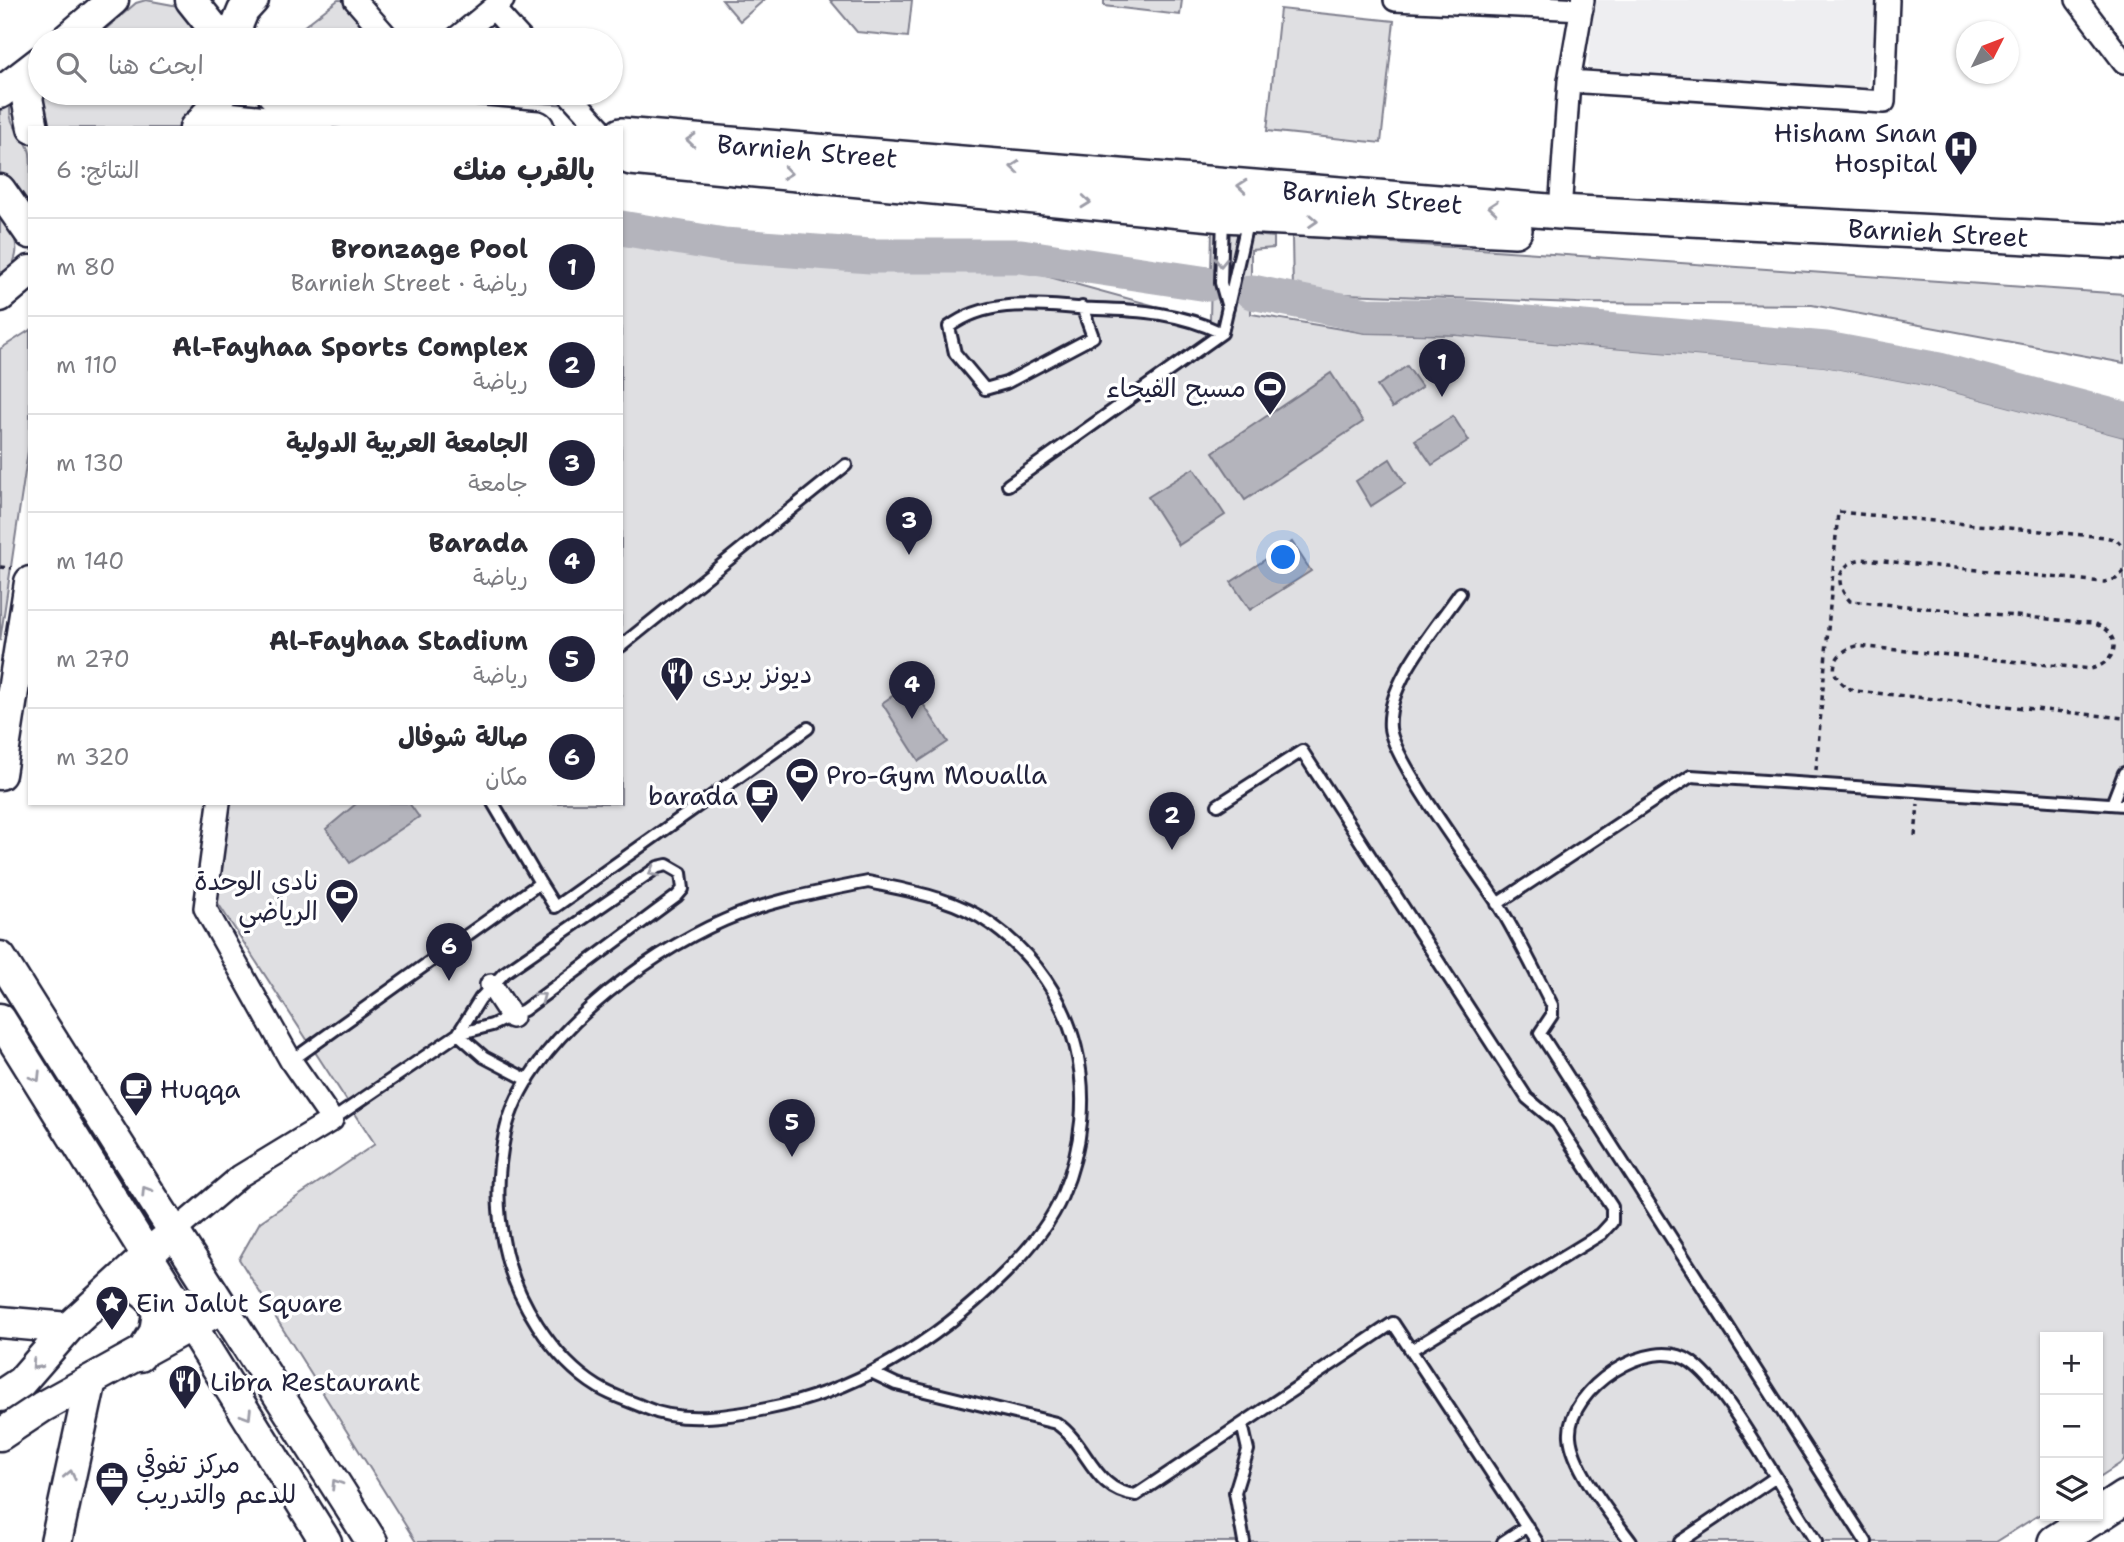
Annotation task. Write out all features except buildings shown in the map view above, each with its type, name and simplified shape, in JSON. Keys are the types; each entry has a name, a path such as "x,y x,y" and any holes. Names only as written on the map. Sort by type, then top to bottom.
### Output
{"main road":[{"path":"80,28 113,0"},
{"path":"191,0 213,28"},
{"path":"236,28 243,11 253,0"},
{"path":"0,93 28,71"},
{"path":"28,105 33,126"},
{"path":"296,105 302,108 514,126"},
{"path":"208,113 302,126"},
{"name":"Barnieh Street","path":"623,135 1560,212 2124,242"},
{"name":"Barnieh Street","path":"623,157 1235,216 2124,260"},
{"path":"0,190 28,230"},
{"path":"0,296 28,273"},
{"path":"0,774 28,595"},
{"path":"0,957 173,1234 223,1306 372,1542"},
{"path":"4,1033 192,1325 326,1542"},
{"path":"0,1396 21,1382 68,1328 173,1234"},
{"path":"114,1286 136,1287 150,1298 158,1313 155,1332 139,1356"},
{"path":"0,1435 223,1306"},
{"path":"0,1322 68,1328"},
{"path":"56,1542 91,1380"},
{"path":"2103,1511 2124,1498"},
{"path":"2055,1542 2088,1521"}],"street":[{"path":"355,0 380,28"},
{"path":"1395,0 1582,4 1569,81 1560,212"},
{"path":"1569,81 1884,102 1888,0"},
{"path":"2077,0 2124,62"},
{"path":"469,28 498,4 514,28"},
{"path":"579,105 598,126"},
{"path":"173,1234 240,1176 332,1120 291,1060 205,908 219,805"},
{"path":"491,985 512,1017"}],"lane":[{"path":"1228,308 1221,283 1235,216"},
{"path":"1009,485 1222,333 1228,308 1235,216"},
{"path":"1082,307 1093,337 1006,383 985,389 955,353 949,327 965,315 993,307 1082,307 1125,307 1206,325 1222,333"},
{"path":"623,644 846,465"},
{"path":"1461,593 1409,667 1393,701 1390,729 1401,758 1497,904 1552,1005 1552,1014 1540,1033 1866,1542"},
{"path":"494,805 555,907 808,728"},
{"path":"1218,805 1302,751 1527,1098 1557,1123 1612,1207 1612,1222 1601,1234 1411,1350"},
{"path":"1497,904 1691,776 2118,805 2124,773"},
{"path":"332,1120 458,1034 512,1017 677,896 683,889 681,873 667,864 658,867 491,985 458,1034"},
{"path":"868,882 934,895 990,923 1040,969 1071,1027 1084,1082 1079,1144 1061,1200 1030,1248 983,1295 929,1340 873,1373 797,1403 731,1416 662,1415 596,1386 544,1337 510,1274 496,1208 506,1129 528,1080 558,1037 623,979 672,947 722,921 771,902 868,882"},
{"path":"291,1060 540,883"},
{"path":"458,1034 484,1057 528,1080"},
{"path":"873,1373 896,1384 1056,1423 1068,1431 1099,1476 1111,1488 1136,1494 1393,1323 1537,1542"},
{"path":"1630,1542 1595,1491 1570,1438 1573,1412 1587,1393 1608,1375 1656,1353 1672,1354 1690,1362 1724,1400 1816,1542"},
{"path":"1242,1424 1248,1450 1235,1492 1244,1542"},
{"path":"1680,1542 1776,1477"},
{"path":"1503,1542 1527,1526"}],"path":[{"path":"1815,784 1838,512 2105,537 2117,540 2124,548"},
{"path":"2124,571 2116,579 2104,582 1862,559 1850,561 1842,569 1839,581 1842,592 1850,600 2092,624 2103,627 2111,635 2114,647 2111,658 2102,666 2091,669 1857,646 1846,648 1837,656 1834,668 1837,679 1845,688 1856,691 2124,718"},
{"path":"1916,836 1920,792"}],"shaded area":[{"path":"146,0 178,6 199,28 107,28 136,3"},
{"path":"338,0 351,0 374,28 303,28"},
{"path":"722,0 764,0 740,21"},
{"path":"830,0 912,0 908,37 857,32"},
{"path":"1104,0 1182,0 1180,15 1104,6"},
{"path":"1594,0 1876,0 1868,94 1588,68"},
{"path":"1280,9 1394,21 1381,143 1267,131"},
{"path":"12,97 10,108 13,124 28,146 28,208 0,174 0,107"},
{"path":"40,105 208,105 184,126 41,126"},
{"path":"0,206 14,237 16,254 14,263 0,283"},
{"path":"1212,231 1274,237 1274,248 1251,250 1251,314 1365,333 1456,335 1824,366 1935,387 2124,437 2124,1461 2103,1475 2103,1332 2040,1332 2040,1514 1996,1542 416,1542 239,1259 260,1222 375,1144 214,897 227,805 623,805 623,241 723,258 869,269 1020,269 1210,321"},
{"path":"1292,236 2124,294 2124,363 1812,305 1577,303 1293,292"},
{"path":"28,331 28,452 0,641 0,349"},
{"path":"1407,366 1422,387 1392,408 1377,386"},
{"path":"1331,373 1363,422 1245,500 1213,452"},
{"path":"1453,416 1469,441 1432,465 1415,440"},
{"path":"1390,459 1405,484 1371,506 1356,481"},
{"path":"1194,468 1225,515 1179,545 1148,497"},
{"path":"1292,542 1311,571 1250,610 1231,582"},
{"path":"910,684 948,742 919,761 882,703"},
{"path":"355,805 410,805 419,817 350,863 326,829"}],"waterway":[{"path":"623,228 724,245 870,256 1021,256 1208,284"},
{"path":"1252,292 1366,315 1457,317 1826,349 1939,370 2124,419"}],"place":[{"name":"Hisham Snan Hospital","path":"1961,177"},
{"name":"Bronzage Pool","path":"1442,397"},
{"name":"مسبح الفيحاء","path":"1270,417"},
{"name":"الجامعة العربية الدولية","path":"909,555"},
{"name":"ديونز بردى","path":"677,703"},
{"name":"Barada","path":"912,719"},
{"name":"Pro-Gym Moualla","path":"802,804"},
{"name":"barada","path":"762,825"},
{"name":"Al-Fayhaa Sports Complex","path":"1172,850"},
{"name":"نادي الوحدة الرياضي","path":"342,925"},
{"name":"صالة شوفال","path":"449,981"},
{"name":"Huqqa","path":"136,1118"},
{"name":"Al-Fayhaa Stadium","path":"792,1157"},
{"name":"Ein Jalut Square","path":"112,1332"},
{"name":"Libra Restaurant","path":"185,1411"},
{"name":"مركز تفوقي للدعم والتدريب","path":"112,1508"}]}
